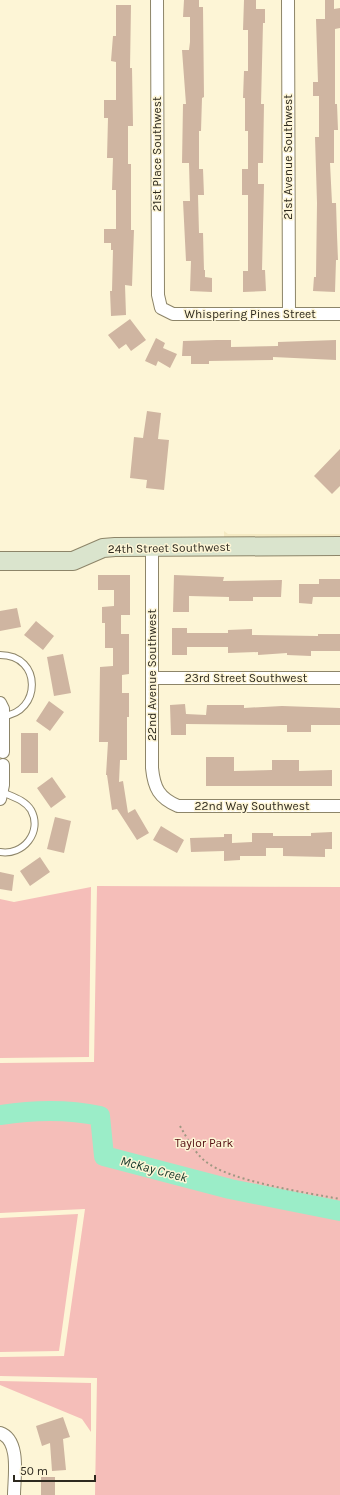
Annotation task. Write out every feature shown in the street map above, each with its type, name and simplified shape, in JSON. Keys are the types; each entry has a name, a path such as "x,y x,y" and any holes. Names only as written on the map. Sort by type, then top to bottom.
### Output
{"street":[{"name":"21st Place Southwest","path":"157,0 158,295 161,308"},
{"name":"21st Avenue Southwest","path":"288,0 289,314"},
{"name":"Whispering Pines Street","path":"161,308 173,314 340,314"},
{"name":"24th Street Southwest","path":"0,561 73,561 103,548 340,546"},
{"name":"22nd Avenue Southwest","path":"152,547 153,778 157,790 165,800"},
{"name":"23rd Street Southwest","path":"152,678 340,678"},
{"path":"0,702 3,709 3,752"},
{"path":"1,796 3,765"},
{"name":"22nd Way Southwest","path":"165,800 178,806 340,806"},
{"path":"2,1434 12,1444 14,1455 14,1495"}],"lane":[{"path":"0,656 20,659 31,676 32,688 30,697 24,707 12,716 3,716"},
{"path":"0,852 14,852 30,842 35,820 31,809 22,801 1,796"}],"path":[{"path":"180,1126 195,1150 205,1161 215,1167 264,1183 340,1199"}],"shaded area":[{"path":"224,531 228,534 340,534 340,540 224,541"}],"green space":[{"name":"Taylor Park","path":"97,886 340,887 340,1495 95,1495 97,1378 0,1376 0,1357 64,1356 85,1209 0,1213 0,1063 94,1062"},
{"path":"91,887 89,1057 0,1058 0,899 14,902"},
{"path":"78,1214 59,1351 0,1352 0,1218"},
{"path":"0,1381 91,1383 91,1432 82,1419 0,1385"}],"building":[{"path":"184,0 199,0 199,7 203,7 204,97 202,98 201,131 199,131 199,169 203,169 204,195 198,195 199,233 203,233 205,277 212,278 212,292 190,291 191,261 186,261 183,201 190,201 189,163 182,163 183,104 186,104 182,50 189,50 190,17 183,17"},
{"path":"244,0 256,0 256,9 265,9 265,23 263,23 261,104 264,104 263,163 258,163 258,184 264,184 262,270 265,270 266,291 243,292 243,271 248,271 248,195 242,195 242,169 248,169 248,131 245,131 245,98 243,98 244,71 248,71 248,30 243,30"},
{"path":"325,0 334,0 334,9 340,8 340,28 335,29 335,104 337,104 338,130 334,130 334,163 330,163 332,203 336,203 338,260 336,260 335,292 313,291 314,277 316,277 317,203 315,137 319,137 319,96 313,96 313,82 318,82 316,19 325,19"},
{"path":"116,5 131,5 130,68 132,68 133,126 128,126 128,164 131,164 131,230 134,230 132,286 125,285 126,315 111,316 110,291 112,291 113,250 111,250 111,243 104,243 104,229 116,229 116,190 112,190 113,158 107,158 108,118 104,118 104,100 116,100 116,62 111,61 113,36 116,36"},
{"path":"130,319 146,340 131,351 126,344 119,349 108,335"},
{"path":"156,338 165,343 163,348 177,354 170,368 158,361 156,366 145,361"},
{"path":"231,340 231,347 278,346 278,342 336,340 336,360 273,357 273,360 209,361 209,364 191,364 191,356 182,356 183,341"},
{"path":"147,411 161,413 158,439 169,440 164,490 146,488 147,480 130,478 134,437 143,438"},
{"path":"340,449 340,486 332,494 314,476"},
{"path":"98,575 130,575 130,615 121,615 121,634 129,634 129,674 122,675 122,693 129,693 129,717 127,717 127,760 120,760 119,782 123,781 128,813 135,809 149,833 137,840 117,809 112,810 106,775 108,742 99,742 100,667 113,666 113,648 105,648 105,623 102,623 102,607 114,606 114,590 98,590"},
{"path":"174,575 224,577 223,581 282,580 281,597 253,597 253,601 229,601 229,597 189,596 189,612 173,612"},
{"path":"319,579 340,579 340,597 313,597 312,604 299,603 299,584 319,584"},
{"path":"17,608 21,627 0,631 0,611"},
{"path":"36,621 54,636 43,650 24,635"},
{"path":"172,628 187,628 187,633 228,633 228,630 252,629 252,635 318,636 318,634 340,634 340,651 311,651 311,656 287,655 287,653 258,655 258,652 228,653 228,647 187,647 187,655 172,655"},
{"path":"63,654 71,693 54,696 47,657"},
{"path":"49,701 64,712 50,731 36,721"},
{"path":"185,704 186,714 206,715 207,705 244,705 244,708 282,706 340,708 340,725 311,725 311,732 287,732 287,725 186,724 186,735 171,735 170,705"},
{"path":"21,733 38,733 38,773 21,773"},
{"path":"206,757 234,757 234,771 272,770 272,760 299,760 299,771 332,770 332,786 206,786"},
{"path":"52,777 66,797 51,808 37,788"},
{"path":"55,817 71,821 64,853 47,849"},
{"path":"161,826 184,840 177,853 153,840"},
{"path":"332,832 332,849 325,849 325,857 283,856 283,848 266,848 266,856 240,856 240,860 224,861 224,851 191,852 190,838 224,837 224,834 232,834 232,843 252,842 252,833 273,833 273,836 311,836 311,833"},
{"path":"40,857 50,872 30,886 20,871"},
{"path":"0,872 14,875 12,891 0,889"},
{"path":"63,1417 70,1437 63,1439 66,1470 52,1471 50,1443 42,1446 36,1426"},
{"path":"41,1477 55,1477 55,1495 41,1495"}],"waterway":[{"name":"McKay Creek","path":"0,1115 25,1112 63,1111 100,1116 104,1156 230,1189 340,1211"}]}
